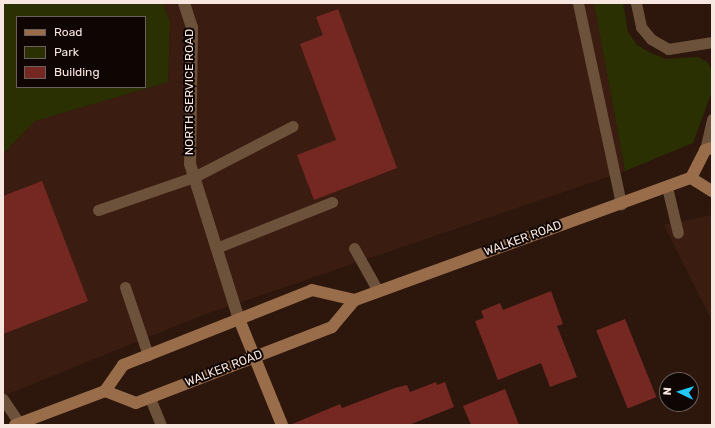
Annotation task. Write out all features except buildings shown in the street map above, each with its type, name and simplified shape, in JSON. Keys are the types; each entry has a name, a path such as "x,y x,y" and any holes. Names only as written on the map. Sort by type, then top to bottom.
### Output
{"main road":[{"path":"708,149 691,178 712,191"},
{"name":"WALKER ROAD","path":"105,391 136,403 150,398 332,327 356,300 378,291 691,178"},
{"path":"17,424 105,391 123,364 312,290 356,300"},
{"path":"239,319 282,425"}],"street":[{"name":"NORTH SERVICE ROAD","path":"184,3 192,28 190,164 239,319"}],"lane":[{"path":"578,3 621,204"},
{"path":"636,3 641,27 651,39 668,49 712,42"},
{"path":"708,149 712,119"},
{"path":"98,210 194,177 293,126"},
{"path":"667,187 678,233"},
{"path":"216,248 332,202"},
{"path":"354,248 378,291"},
{"path":"125,287 148,355"},
{"path":"150,398 161,425"},
{"path":"3,399 17,424"}],"shaded area":[{"path":"163,3 594,3 625,171 203,315 3,396 3,154 35,121 168,82 170,22"},
{"path":"712,215 712,321 664,225"}],"green space":[{"path":"3,3 163,3 170,22 168,82 35,121 3,154"},
{"path":"594,3 623,3 628,32 637,45 651,53 666,59 699,57 708,63 712,71 712,91 693,143 625,171"}]}
